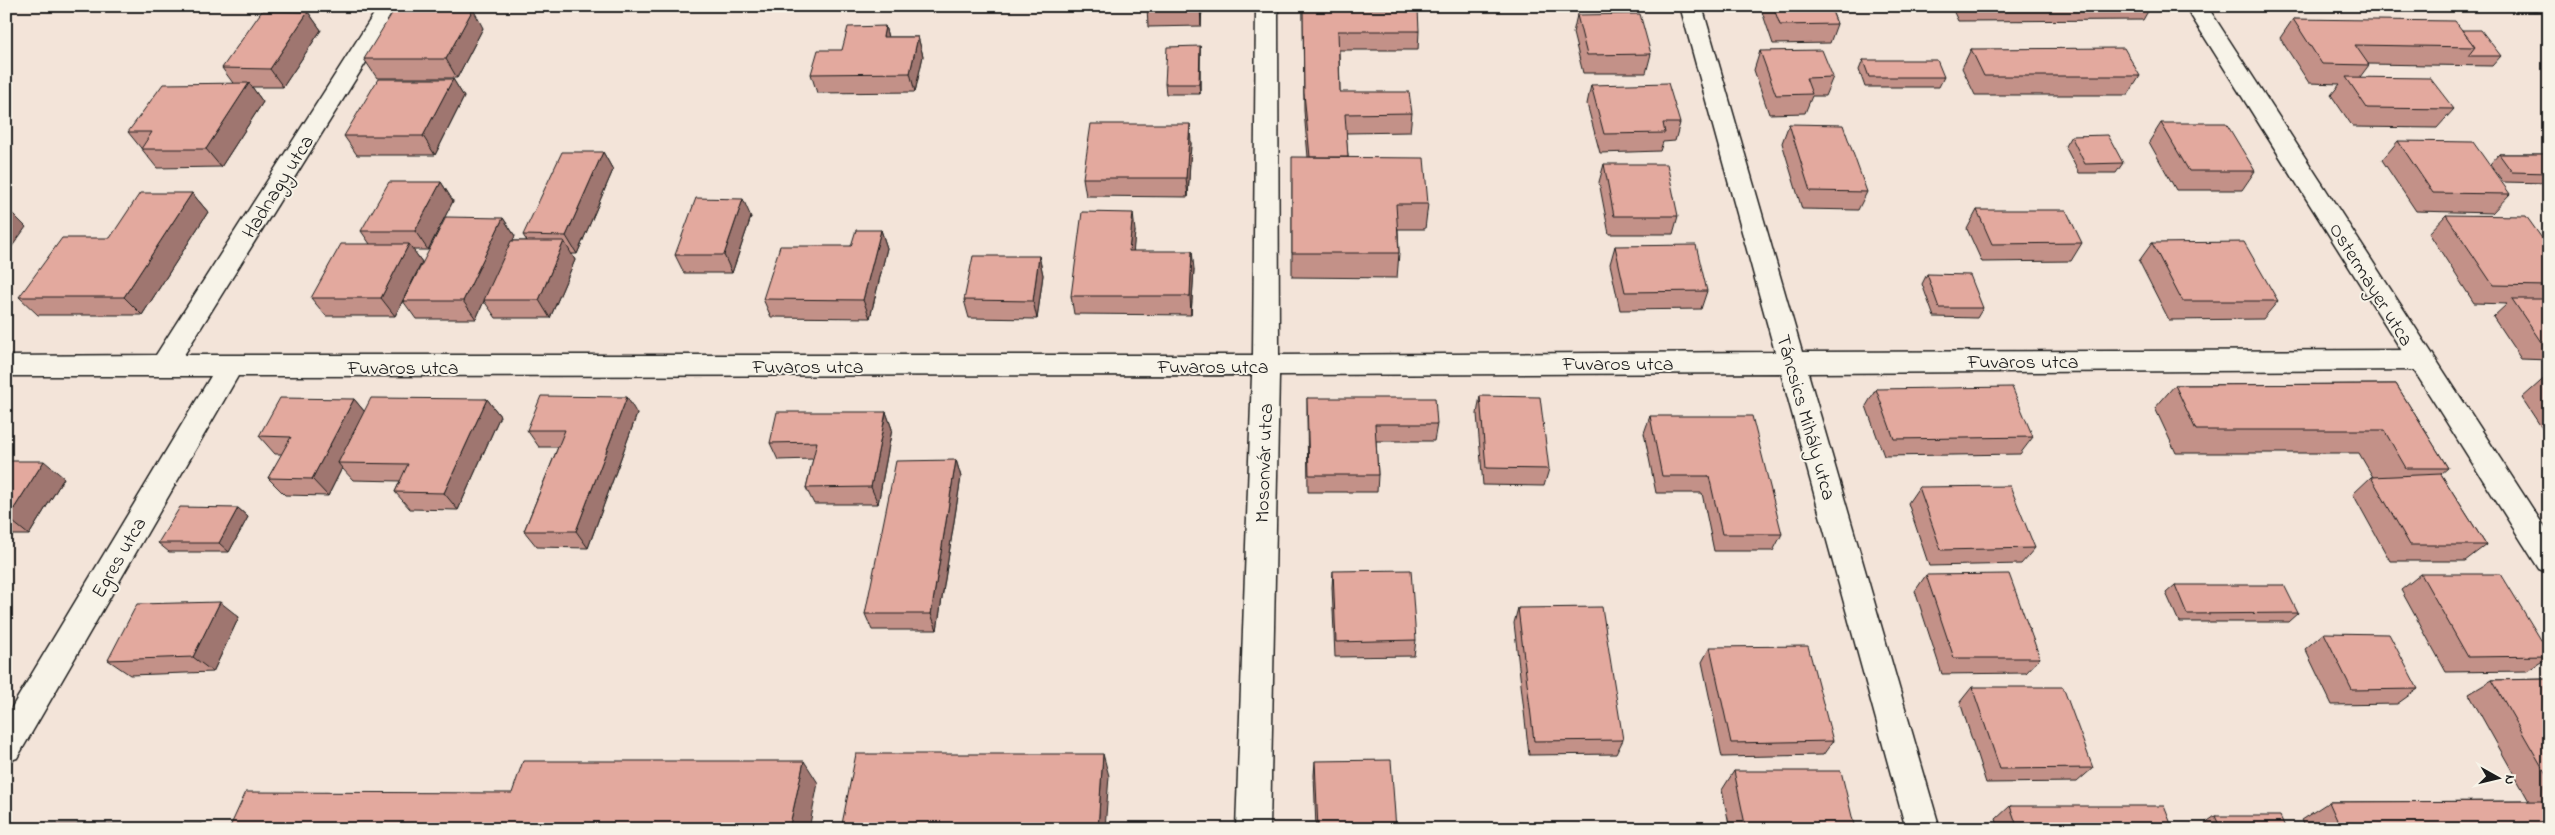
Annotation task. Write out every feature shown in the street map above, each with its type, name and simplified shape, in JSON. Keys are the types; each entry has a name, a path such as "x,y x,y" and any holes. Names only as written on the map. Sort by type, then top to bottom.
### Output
{"street":[{"name":"Hadnagy utca","path":"164,366 390,6"},
{"name":"Mosonvár utca","path":"1253,829 1266,366 1267,6"},
{"name":"Táncsics Mihály utca","path":"1690,6 1924,829"},
{"name":"Ostermayer utca","path":"2196,6 2549,560"},
{"name":"Fuvaros utca","path":"6,366 1266,366 2420,360"},
{"name":"Egres utca","path":"6,747 230,367"}],"building":[{"path":"1147,6 1200,6 1200,8 1147,8"},
{"path":"1773,6 1830,6 1837,24 1780,25"},
{"path":"473,9 446,59 364,59 394,10"},
{"path":"1303,9 1418,9 1419,31 1338,31 1340,92 1409,92 1412,113 1345,114 1348,157 1310,157 1304,93"},
{"path":"262,11 308,12 270,69 222,68"},
{"path":"1640,14 1651,54 1587,55 1577,15"},
{"path":"2293,19 2455,21 2475,47 2355,45 2369,65 2322,64"},
{"path":"885,26 883,37 918,37 910,73 811,74 818,50 842,50 848,27"},
{"path":"2462,30 2481,30 2501,56 2468,56 2475,47"},
{"path":"1200,46 1199,84 1165,84 1167,47"},
{"path":"2124,48 2140,76 1984,76 1971,49"},
{"path":"1822,50 1833,77 1806,78 1812,94 1776,95 1760,51"},
{"path":"1863,60 1937,60 1944,77 1869,77"},
{"path":"2346,77 2430,78 2454,109 2367,108"},
{"path":"378,79 453,79 423,136 344,136"},
{"path":"249,83 206,149 141,149 152,132 128,132 163,84"},
{"path":"1668,83 1680,123 1663,123 1665,133 1604,134 1591,85"},
{"path":"2161,123 2226,123 2255,171 2189,171"},
{"path":"1091,124 1190,124 1186,178 1083,178"},
{"path":"1789,124 1843,125 1867,192 1810,191"},
{"path":"2108,135 2123,163 2085,164 2071,136"},
{"path":"2398,141 2473,142 2510,194 2433,193"},
{"path":"562,152 603,152 566,236 523,235"},
{"path":"2499,154 2549,154 2549,173 2512,172"},
{"path":"1292,157 1424,158 1428,204 1396,204 1399,253 1292,253"},
{"path":"1604,164 1667,164 1678,216 1614,216"},
{"path":"389,182 441,182 415,231 361,231"},
{"path":"140,193 192,193 124,297 19,297 62,238 110,238"},
{"path":"696,198 743,199 724,255 675,255"},
{"path":"1977,210 2066,210 2082,243 1992,244"},
{"path":"1082,212 1133,213 1129,251 1192,251 1190,296 1071,296"},
{"path":"2446,215 2526,216 2549,248 2549,286 2493,285"},
{"path":"446,217 503,218 463,301 403,301"},
{"path":"856,230 881,230 863,300 763,299 780,246 851,246"},
{"path":"511,241 564,241 539,300 484,300"},
{"path":"2244,242 2278,301 2182,301 2152,243"},
{"path":"341,244 409,244 381,298 311,298"},
{"path":"1696,245 1707,291 1625,292 1615,246"},
{"path":"973,256 1039,256 1033,301 964,300"},
{"path":"1927,274 1970,275 1983,308 1939,308"},
{"path":"2512,299 2549,299 2549,342 2541,342"},
{"path":"2396,384 2448,468 2406,468 2384,430 2196,430 2175,385"},
{"path":"2012,387 2033,437 1894,439 1876,389"},
{"path":"541,396 627,397 576,531 524,531 565,430 527,430"},
{"path":"1480,396 1540,397 1549,469 1486,468"},
{"path":"280,398 354,399 312,479 268,478 291,437 259,436"},
{"path":"371,398 487,399 444,493 395,492 408,464 338,463"},
{"path":"1307,398 1435,398 1437,424 1375,424 1378,475 1309,475"},
{"path":"777,412 886,412 871,487 806,488 817,442 770,443"},
{"path":"1650,416 1752,416 1782,534 1722,534 1709,476 1662,476"},
{"path":"956,460 931,614 865,614 896,461"},
{"path":"6,461 44,461 8,518 6,518"},
{"path":"2441,474 2486,545 2410,545 2371,477"},
{"path":"2010,486 2035,548 1941,550 1919,487"},
{"path":"180,507 238,508 219,543 158,543"},
{"path":"1411,570 1416,640 1336,642 1333,571"},
{"path":"2009,574 2040,658 1954,658 1926,575"},
{"path":"2421,574 2501,574 2549,653 2549,656 2468,657"},
{"path":"2175,585 2284,585 2298,613 2187,614"},
{"path":"220,602 193,657 108,660 137,604"},
{"path":"1602,607 1623,740 1534,741 1518,608"},
{"path":"2324,633 2389,634 2418,689 2352,690"},
{"path":"1808,646 1833,741 1731,743 1710,647"},
{"path":"2549,679 2549,779 2492,680"},
{"path":"1972,687 2063,687 2093,768 2000,769"},
{"path":"856,754 1103,754 1098,829 841,829"},
{"path":"1391,760 1396,829 1318,829 1315,761"},
{"path":"523,761 804,761 789,829 229,829 246,792 512,793"},
{"path":"1734,771 1841,771 1855,829 1746,829"},
{"path":"2549,801 2549,829 2341,829 2329,802"},
{"path":"2010,806 2164,806 2173,829 2018,829"},
{"path":"2215,816 2280,816 2286,829 2221,829"},
{"path":"46,824 202,824 200,829 43,829"}]}
